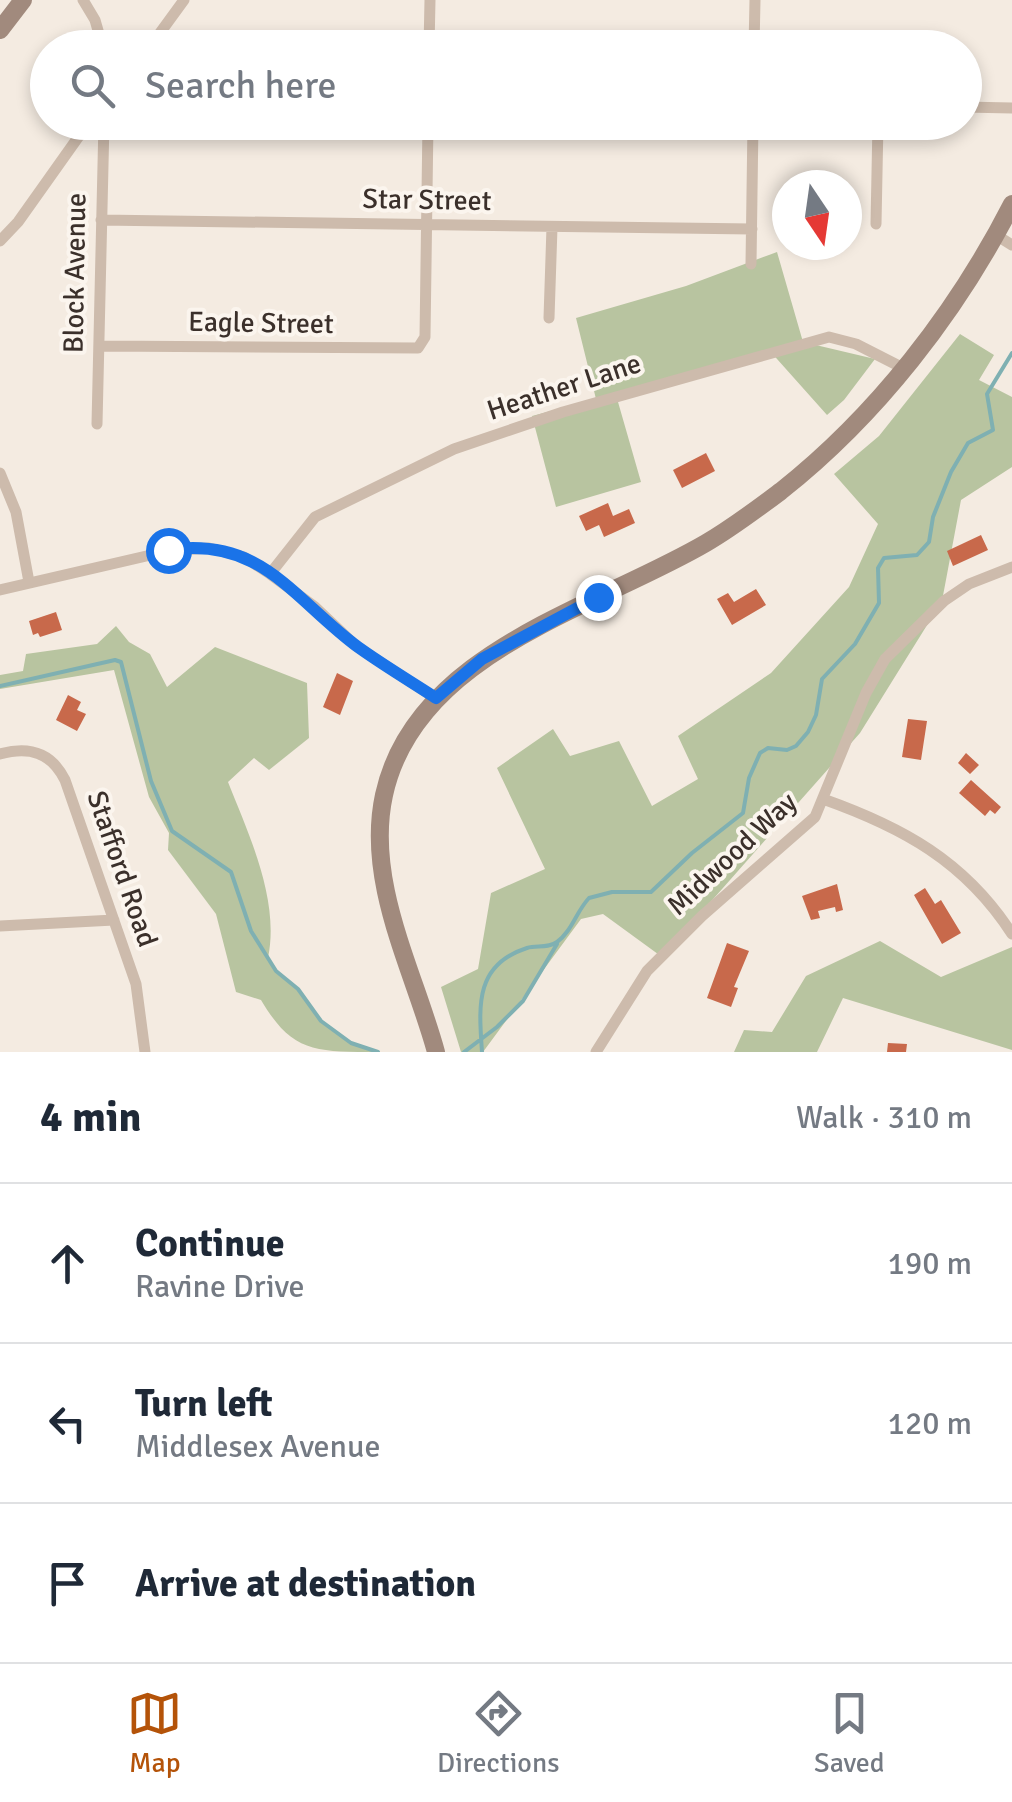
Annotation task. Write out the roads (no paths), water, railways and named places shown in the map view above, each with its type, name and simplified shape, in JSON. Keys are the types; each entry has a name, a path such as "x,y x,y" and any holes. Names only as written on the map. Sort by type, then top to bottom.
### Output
{"street":[{"path":"0,30 22,0"},
{"path":"83,0 98,30"},
{"path":"162,30 184,0"},
{"path":"429,30 430,0"},
{"path":"754,30 755,0"},
{"path":"982,107 1012,108"},
{"path":"0,241 77,140"},
{"name":"Block Avenue","path":"97,424 104,140"},
{"path":"427,225 428,140"},
{"path":"751,264 754,140"},
{"path":"876,224 878,140"},
{"path":"436,1052 388,900 380,848 384,796 403,739 436,698 482,659 707,542 780,491 852,429 905,369 1004,240 1012,204"},
{"name":"Star Street","path":"102,220 752,229"},
{"name":"Eagle Street","path":"100,346 407,350 421,346 425,337 427,225"},
{"path":"549,318 552,227"},
{"name":"Heather Lane","path":"270,574 314,517 454,450 563,412 828,337 856,344 905,369"},
{"path":"0,472 16,512 29,582"},
{"path":"0,590 185,548 209,548 244,556 315,607 356,646 436,698"},
{"name":"Midwood Way","path":"596,1052 648,971 702,916 815,816 866,693 885,658 944,601 970,584 1012,567"},
{"name":"Stafford Road","path":"0,754 31,750 57,765 136,984 144,1052"},
{"path":"822,799 900,830 936,854 964,875 1012,934"},
{"path":"0,926 114,920"}],"waterway":[{"path":"482,1052 483,989 497,965 527,948 557,942 589,898 612,892 651,892 743,813 749,778 760,753 768,748 787,750 808,732 816,715 822,679 855,644 879,603 878,568 884,558 917,555 929,542 933,517 951,472 968,443 993,430 987,394 1012,353"},
{"path":"0,686 115,660 121,662 151,781 172,831 231,872 251,931 276,971 298,989 321,1021 351,1043 378,1052"},
{"path":"464,1052 523,1001 557,944"}]}
